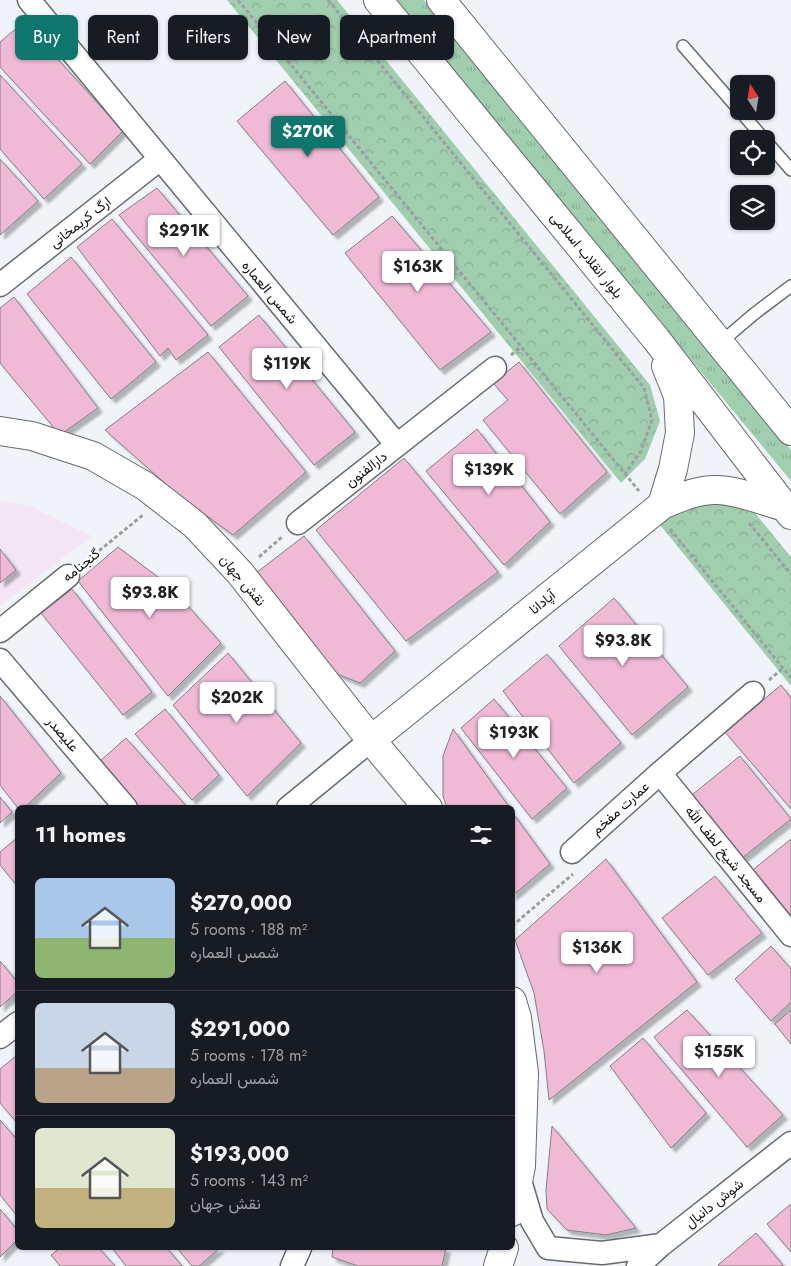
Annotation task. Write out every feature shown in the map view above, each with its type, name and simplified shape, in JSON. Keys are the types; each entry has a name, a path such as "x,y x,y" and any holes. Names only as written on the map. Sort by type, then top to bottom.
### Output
{"street":[{"name":"شمس العماره","path":"29,0 397,445"},
{"name":"بلوار انقلاب اسلامی","path":"378,0 656,339 788,511"},
{"path":"441,0 791,431"},
{"name":"ارگ کریمخانی","path":"0,285 160,159"},
{"path":"656,339 678,396 680,433 673,468 658,508"},
{"name":"دارالفنون","path":"298,523 495,368"},
{"name":"نقش جهان","path":"0,431 32,436 93,456 145,486 195,525 240,573 371,740 425,805"},
{"name":"آپادانا","path":"292,805 658,508 694,493 716,490 739,493 788,511"},
{"name":"گنجنامه","path":"0,630 68,576"},
{"name":"علیصدر","path":"0,660 123,805"},
{"name":"عمارت مفخم","path":"572,852 753,693"},
{"name":"مسجد شیخ لطف الله","path":"660,773 791,935"},
{"path":"515,1011 524,1074 521,1166 515,1197"},
{"path":"0,1037 15,1025"},
{"name":"شوش دانیال","path":"638,1266 661,1245 791,1142"},
{"path":"519,1178 532,1221 548,1248 602,1253 661,1245"},
{"path":"292,1266 299,1250"},
{"path":"498,1266 503,1250"}],"lane":[{"path":"683,46 730,100"},
{"path":"748,120 756,130"},
{"path":"775,152 791,170"},
{"path":"720,343 791,286"}],"path":[{"path":"238,0 625,474 658,508 791,678"},
{"path":"328,0 644,388 652,420 641,451 625,474"},
{"name":"گنجنامه","path":"68,576 162,499"},
{"path":"747,521 791,574"},
{"path":"240,573 298,523"},
{"path":"515,923 582,866 572,852"}],"shaded area":[{"path":"0,500 32,507 92,536 0,606"}],"green space":[{"path":"227,0 337,0 349,15 340,15 340,60 386,60 650,385 660,421 645,459 621,483 276,60 330,60 330,15 258,15 258,38 248,26 248,15 239,15"},
{"path":"395,0 424,0 436,15 407,15"},
{"path":"454,37 791,450 791,481 444,60 454,60"},
{"path":"715,501 755,513 791,557 791,686 656,520 680,504"}],"building":[{"path":"15,30 15,60 59,60 123,131 90,164 0,67 0,42"},
{"path":"0,75 82,164 44,199 0,149"},
{"path":"285,81 379,197 333,235 237,121"},
{"path":"0,159 38,201 0,235"},
{"path":"157,188 248,296 211,326 119,215"},
{"path":"392,216 491,332 440,370 345,253"},
{"path":"112,219 208,335 176,360 168,348 160,356 77,247"},
{"path":"71,257 156,362 111,399 27,294"},
{"path":"14,297 98,408 60,435 0,363 0,308"},
{"path":"259,315 355,432 314,465 219,347"},
{"path":"208,352 306,472 233,535 176,493 105,430"},
{"path":"519,362 607,472 560,514 483,420 508,400 493,383"},
{"path":"477,429 550,522 504,565 426,471"},
{"path":"404,458 498,572 406,641 316,530"},
{"path":"304,536 395,651 360,683 337,674 256,573"},
{"path":"118,547 170,586 221,643 168,696 78,581"},
{"path":"0,549 16,570 0,583"},
{"path":"72,589 152,692 123,715 41,613"},
{"path":"614,598 688,687 632,735 559,646"},
{"path":"228,653 301,743 247,796 173,705"},
{"path":"547,654 621,743 574,783 503,691"},
{"path":"781,685 791,698 791,809 725,732"},
{"path":"0,696 61,773 27,805 16,805 0,785"},
{"path":"494,699 567,788 532,819 461,728"},
{"path":"165,709 219,775 192,800 135,734"},
{"path":"453,729 508,805 446,805 443,796 443,756"},
{"path":"126,738 185,805 135,805 99,762"},
{"path":"740,756 791,819 741,859 688,798"},
{"path":"0,797 12,812 0,823"},
{"path":"515,816 550,864 515,893"},
{"path":"791,839 791,925 749,873"},
{"path":"15,840 15,883 0,865 0,852"},
{"path":"606,859 697,982 549,1100 544,1051 534,993 515,940"},
{"path":"715,876 762,933 708,975 662,918"},
{"path":"771,946 791,969 791,1002 771,1021 735,979"},
{"path":"0,961 15,979 15,994 0,1007"},
{"path":"687,1010 783,1115 747,1147 654,1037"},
{"path":"791,1010 791,1044 775,1024"},
{"path":"643,1038 706,1113 671,1148 610,1066"},
{"path":"15,1057 15,1120 0,1103 0,1069"},
{"path":"0,1120 15,1138 15,1213 0,1195"},
{"path":"552,1126 636,1228 606,1235 567,1230 547,1209 546,1190"},
{"path":"791,1204 791,1252 767,1224"},
{"path":"0,1209 15,1227 15,1242 0,1257"},
{"path":"756,1233 783,1265 718,1265"},
{"path":"57,1250 101,1250 115,1266 60,1266 51,1255"},
{"path":"114,1250 169,1250 182,1266 126,1266"},
{"path":"179,1250 218,1250 199,1266 192,1266"},
{"path":"333,1250 446,1250 442,1266 358,1266 332,1257"}]}
